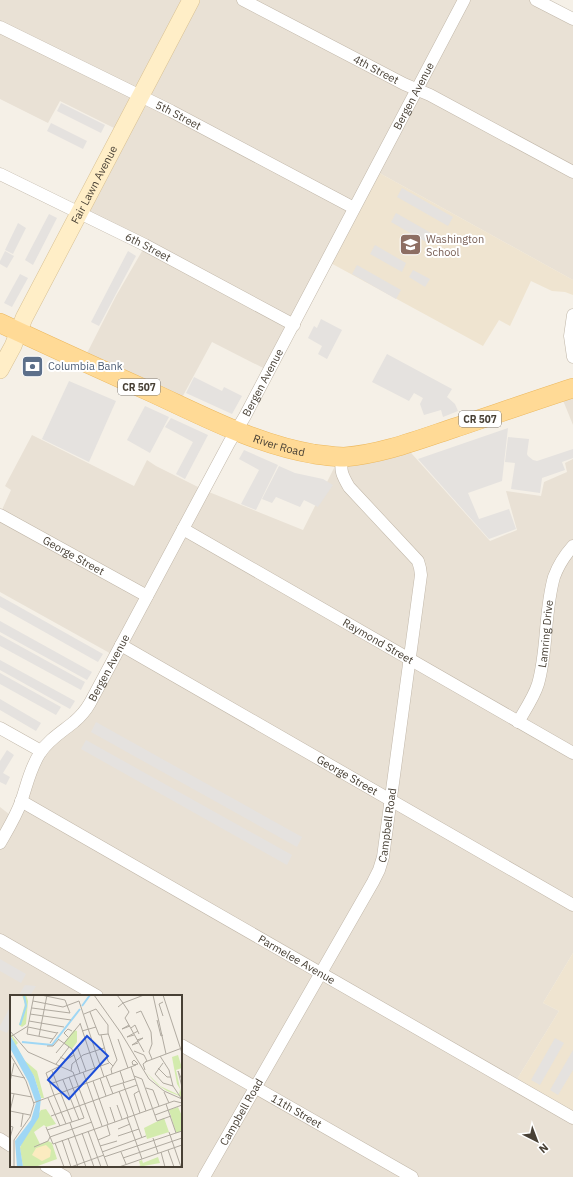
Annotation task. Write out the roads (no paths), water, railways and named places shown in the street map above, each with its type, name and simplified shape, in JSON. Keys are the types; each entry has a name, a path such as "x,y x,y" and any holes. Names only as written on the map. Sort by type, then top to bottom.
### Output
{"main road":[{"name":"Fair Lawn Avenue","path":"0,370 13,346 27,311 191,0"},
{"name":"River Road","path":"0,323 257,439 298,451 342,457 395,448 573,388"}],"street":[{"name":"4th Street","path":"242,0 404,84 430,95 573,172"},
{"name":"Bergen Avenue","path":"0,843 15,818 33,765 41,751 84,713 90,703 228,444 244,418 294,325 464,0"},
{"path":"536,0 573,19"},
{"name":"5th Street","path":"0,27 171,111 354,208"},
{"name":"6th Street","path":"0,174 145,245 294,325"},
{"path":"573,315 570,336 573,357"},
{"name":"Campbell Road","path":"204,1177 374,882 383,857 421,575 418,561 349,486 343,477 340,467 342,457"},
{"name":"George Street","path":"0,516 147,596"},
{"name":"Raymond Street","path":"183,529 573,753"},
{"name":"Lamring Drive","path":"518,722 538,685 554,577 560,563 573,546"},
{"name":"George Street","path":"121,645 573,905"},
{"path":"0,728 41,751"},
{"name":"Parmelee Avenue","path":"22,801 573,1118"},
{"path":"0,940 95,995"},
{"name":"11th Street","path":"182,1045 412,1177"},
{"path":"0,1139 10,1145"},
{"path":"48,1167 65,1177"}],"place":[{"name":"Washington School","path":"410,245"},
{"name":"Columbia Bank","path":"33,366"}]}
